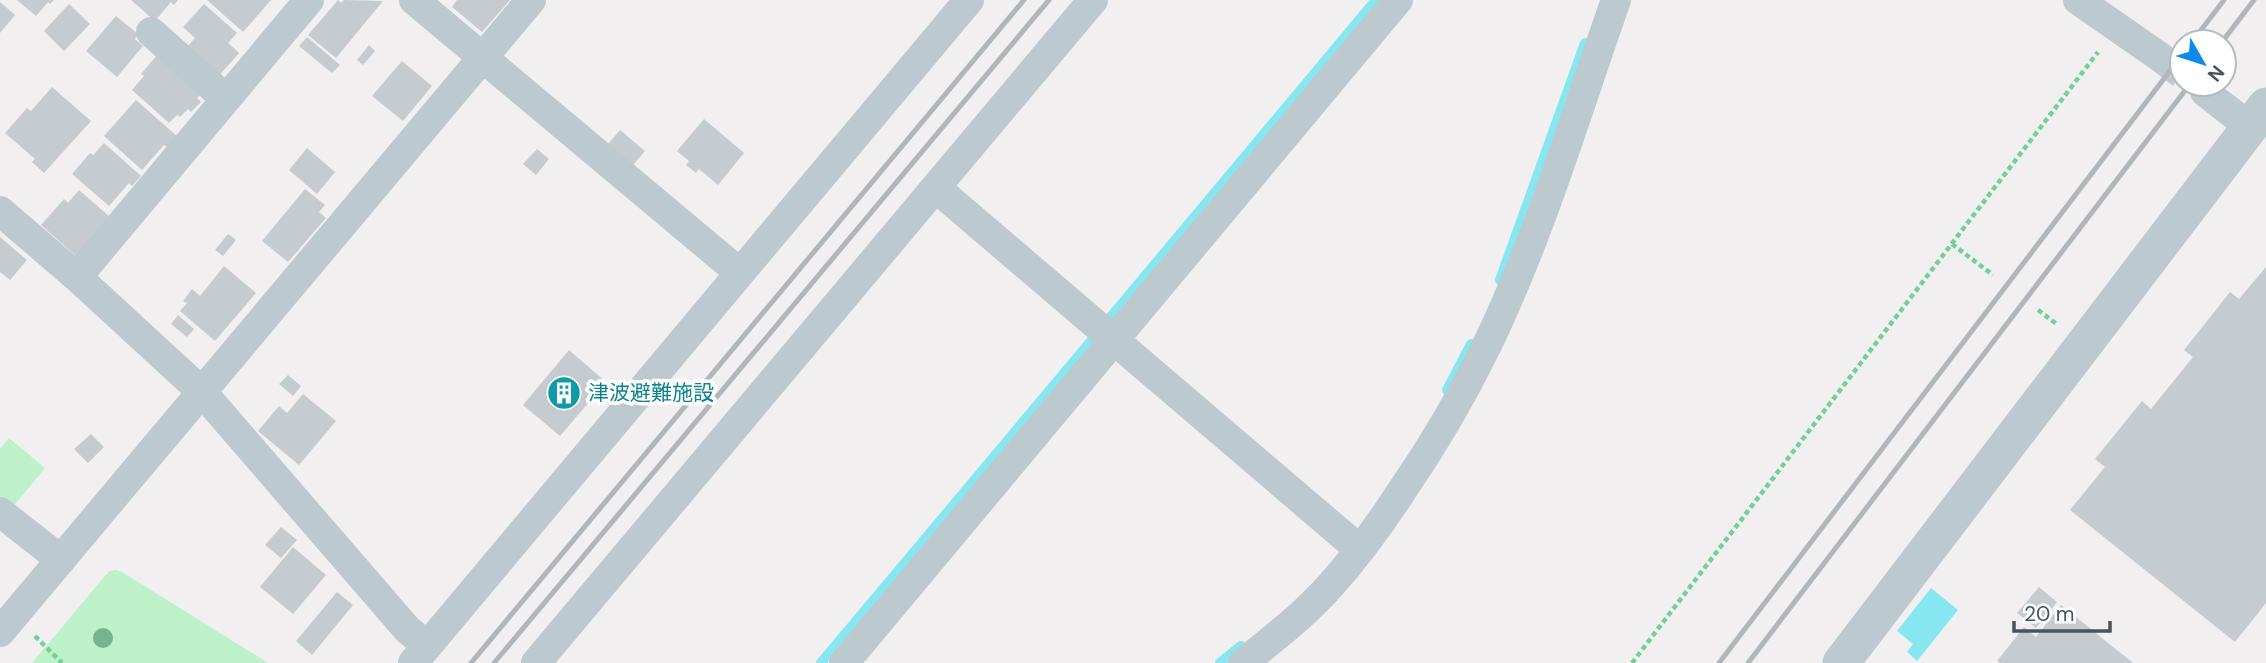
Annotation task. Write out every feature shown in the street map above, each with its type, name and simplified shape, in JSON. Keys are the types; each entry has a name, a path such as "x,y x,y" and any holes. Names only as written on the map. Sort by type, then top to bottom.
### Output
{"street":[{"path":"77,277 309,0"},
{"path":"414,0 740,273"},
{"path":"0,632 531,0"},
{"path":"0,211 77,277 202,392 407,629 420,655 969,0"},
{"path":"536,663 1093,0"},
{"path":"844,663 1398,0"},
{"path":"1243,663 1306,611 1331,586 1360,550 1425,456 1486,347 1535,231 1616,0"},
{"path":"2078,0 2160,57"},
{"path":"151,32 226,99"},
{"path":"1841,663 2261,123 2216,98"},
{"path":"936,188 1360,550"},
{"path":"0,512 61,560"}],"path":[{"path":"1632,663 2116,28"},
{"path":"1952,244 1993,275"}],"green space":[{"path":"9,438 45,468 11,509 0,499 0,449"},
{"path":"116,570 268,663 32,663 105,576"}],"water":[{"path":"1931,588 1958,610 1917,661 1907,652 1913,644 1897,631"}],"building":[{"path":"17,0 54,0 50,4 48,2 36,16"},
{"path":"131,0 178,0 174,5 171,2 155,21"},
{"path":"207,0 271,0 243,32"},
{"path":"338,0 341,3 344,0 383,1 336,58 308,35"},
{"path":"457,0 510,0 482,32 452,7"},
{"path":"0,2 15,15 0,33"},
{"path":"69,4 90,24 64,51 44,31"},
{"path":"204,4 237,33 228,43 239,53 218,77 186,48 195,38 183,27"},
{"path":"116,16 138,34 135,39 143,46 117,77 86,51"},
{"path":"307,37 340,65 332,73 299,46"},
{"path":"369,45 375,51 363,65 357,60"},
{"path":"158,54 202,93 197,98 201,102 191,112 188,109 169,123 132,90"},
{"path":"402,61 432,86 403,121 372,96"},
{"path":"52,87 91,121 44,173 32,162 35,159 5,133 27,108 31,111"},
{"path":"136,100 178,137 168,148 164,145 142,170 104,136"},
{"path":"704,119 744,153 718,185 699,169 696,173 686,165 689,161 677,151"},
{"path":"620,130 645,151 633,165 608,144"},
{"path":"104,143 141,176 132,186 129,183 109,206 72,174 90,153 93,155"},
{"path":"307,148 335,172 317,194 289,170"},
{"path":"537,149 549,159 536,175 523,164"},
{"path":"305,189 325,205 319,212 326,218 288,262 262,241"},
{"path":"79,190 110,217 76,256 41,225 64,199 68,203"},
{"path":"228,234 236,240 223,256 215,250"},
{"path":"0,237 27,260 10,280 0,272"},
{"path":"224,266 256,293 215,341 180,311 187,303 183,301 192,289 200,296"},
{"path":"2266,267 2266,603 2235,642 2070,510 2105,467 2095,459 2142,401 2151,409 2193,357 2184,350 2230,292 2239,299"},
{"path":"178,315 194,329 187,337 171,324"},
{"name":"津波避難施設","path":"569,350 606,382 560,436 523,405"},
{"path":"288,375 301,386 293,396 279,384"},
{"path":"303,394 336,421 299,465 258,431 279,406 287,413"},
{"path":"91,434 104,447 88,463 74,449"},
{"path":"281,527 297,540 281,558 265,545"},
{"path":"293,547 326,575 293,614 260,587"},
{"path":"2039,587 2057,602 2036,628 2017,613"},
{"path":"337,592 353,605 312,655 296,641"},
{"path":"2061,605 2133,663 1997,661 2024,627 2036,637"}],"waterway":[{"path":"1110,318 1376,0"},
{"path":"1500,280 1585,43"},
{"path":"821,663 1092,340"},
{"path":"1447,390 1471,344"},
{"path":"1220,663 1241,646"}],"tunnel":[{"path":"2160,57 2168,63"}],"railway":[{"path":"471,663 1024,0"},
{"path":"494,663 1049,0"},
{"path":"2203,28 2224,0"},
{"path":"2233,28 2254,0"},
{"path":"1719,663 2168,73"},
{"path":"1748,663 2179,98"}],"place":[{"name":"津波避難施設","path":"564,393"}]}
